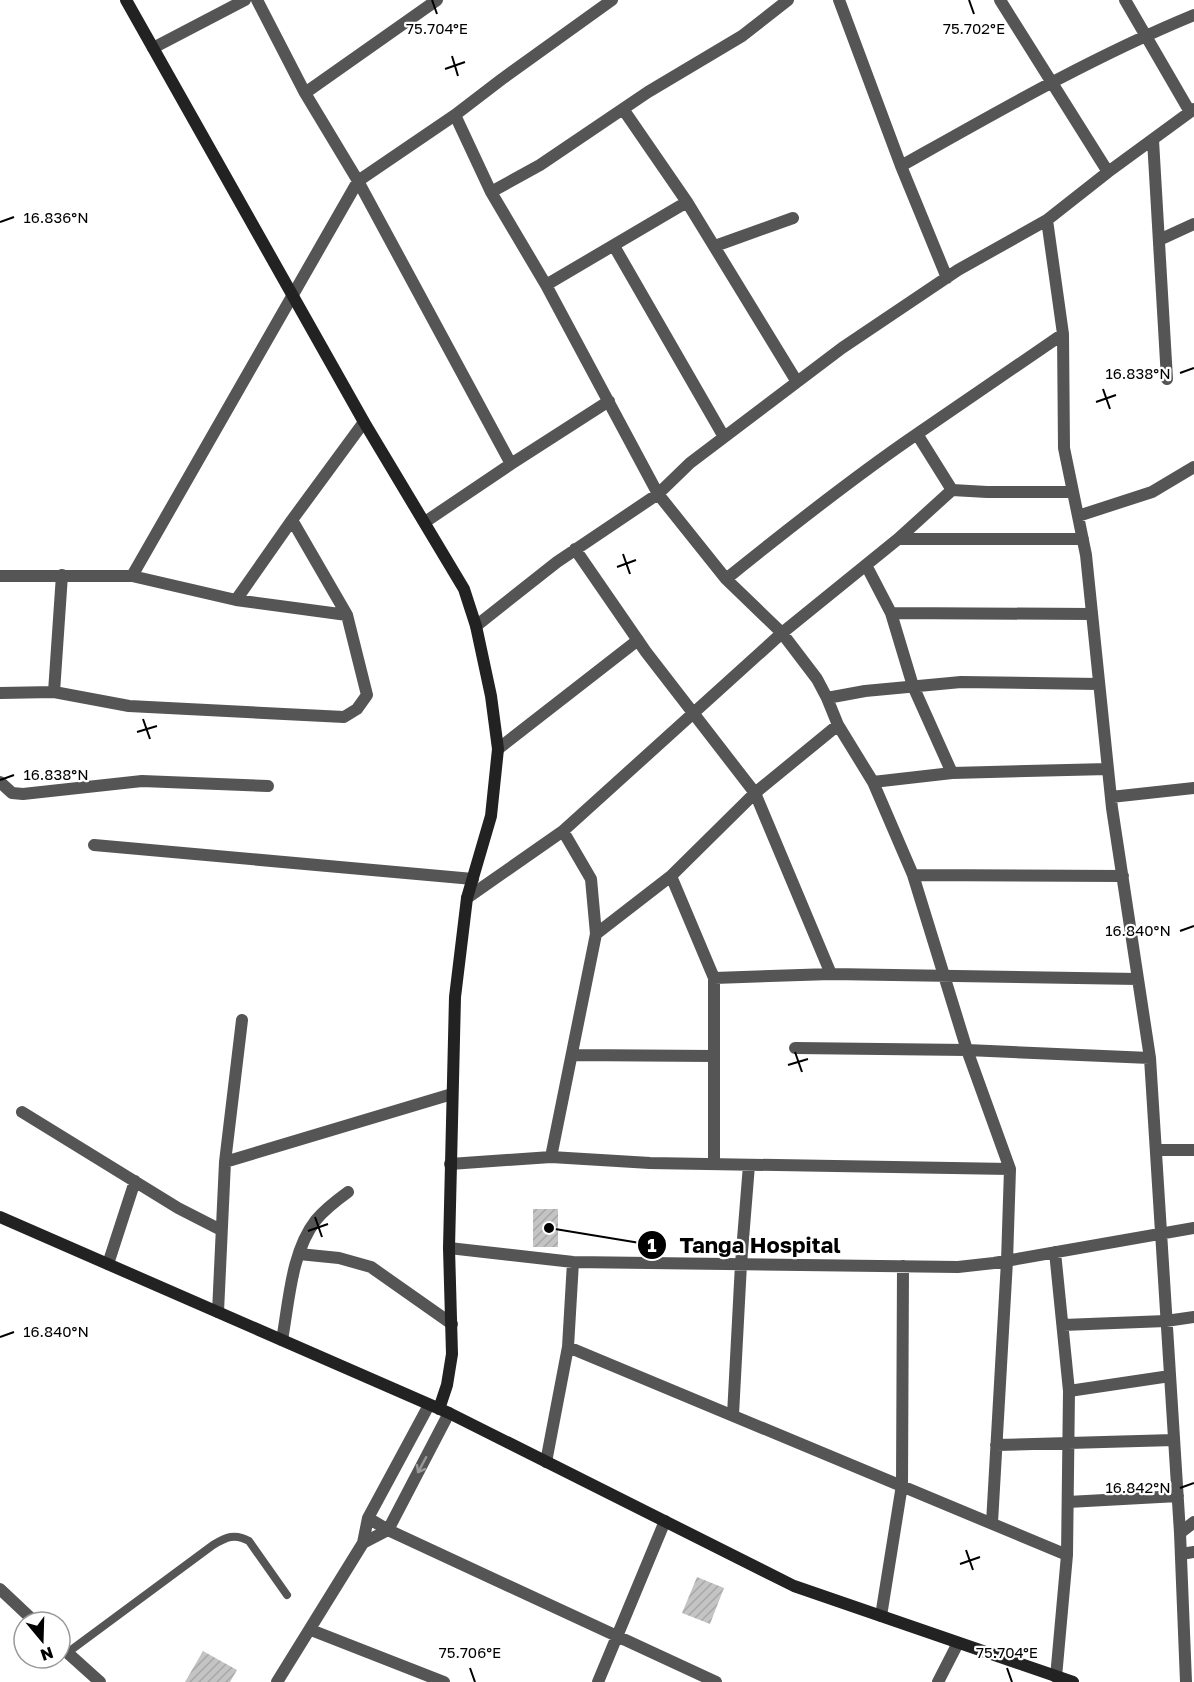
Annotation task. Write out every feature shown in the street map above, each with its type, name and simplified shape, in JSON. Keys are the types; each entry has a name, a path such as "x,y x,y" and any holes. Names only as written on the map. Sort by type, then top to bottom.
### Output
{"street":[{"path":"126,0 364,422 464,589 476,626 491,696 498,749 491,816 467,898 455,997 449,1248 452,1353 447,1384 439,1409 388,1530 363,1543"},
{"path":"153,48 244,0"},
{"path":"257,0 305,93 358,181 511,464"},
{"path":"305,93 437,0"},
{"path":"132,576 358,181 455,115 612,0"},
{"path":"491,192 540,165 623,109 742,36 788,0"},
{"path":"839,0 902,166 948,278"},
{"path":"1000,0 1108,172"},
{"path":"476,626 575,549 658,494 690,463 842,348 948,278 1047,220 1192,111 1125,0"},
{"path":"902,166 1051,82 1145,35 1194,15"},
{"path":"623,109 687,202 797,382"},
{"path":"455,115 491,192 546,285 658,494 726,579 782,633 817,679 838,725 873,782 913,875 967,1050 1010,1169 992,1523"},
{"path":"1153,140 1167,379"},
{"path":"546,285 687,202"},
{"path":"715,246 793,218"},
{"path":"1047,220 1063,334 1064,448 1083,539 1111,797 1150,1058 1178,1496 1186,1682"},
{"path":"1159,240 1194,224"},
{"path":"614,246 724,437"},
{"path":"726,579 880,459 1063,334"},
{"path":"425,522 609,401"},
{"path":"236,600 364,422"},
{"path":"917,434 952,490"},
{"path":"1078,516 1152,492 1194,467"},
{"path":"467,898 563,831 782,633 898,539 952,490 1073,492"},
{"path":"0,693 54,692 129,706 344,717 357,709 367,695 347,615 292,520"},
{"path":"898,539 1083,539"},
{"path":"575,549 638,640 755,793 831,974"},
{"path":"866,565 891,613 913,686 952,773"},
{"path":"54,692 62,575"},
{"path":"0,576 132,576 236,600 347,615"},
{"path":"891,613 1092,614"},
{"path":"498,749 638,640"},
{"path":"827,698 865,691 961,682 1099,684"},
{"path":"597,934 671,876 755,793 838,725"},
{"path":"873,782 952,773 1108,769"},
{"path":"0,782 12,793 23,794 142,781 268,786"},
{"path":"1111,797 1194,789"},
{"path":"551,1156 597,934 591,879 563,831"},
{"path":"94,845 473,879"},
{"path":"913,875 1123,876"},
{"path":"671,876 714,978 714,1164"},
{"path":"714,978 831,974 1138,979"},
{"path":"218,1312 225,1161 242,1020"},
{"path":"795,1048 967,1050 1150,1058"},
{"path":"572,1055 714,1056"},
{"path":"225,1161 452,1094"},
{"path":"22,1112 194,1218 221,1230"},
{"path":"1157,1150 1194,1150"},
{"path":"450,1164 551,1156 650,1163 1010,1169"},
{"path":"733,1415 749,1165"},
{"path":"108,1264 135,1181"},
{"path":"282,1340 299,1254 304,1241 316,1220 332,1203 348,1192"},
{"path":"0,1217 439,1409 794,1586 1073,1682"},
{"path":"449,1248 573,1262 958,1267 1007,1261 1194,1228"},
{"path":"1055,1252 1069,1390 1067,1555 1056,1677"},
{"path":"299,1254 339,1258 371,1267 452,1324"},
{"path":"546,1462 568,1347 573,1262"},
{"path":"881,1616 902,1485 903,1266"},
{"path":"1063,1325 1166,1322 1194,1317"},
{"path":"568,1347 1067,1555"},
{"path":"1069,1390 1170,1377"},
{"path":"277,1682 363,1543 368,1518 439,1409"},
{"path":"996,1445 1174,1440"},
{"path":"1068,1502 1178,1496"},
{"path":"368,1518 388,1530 716,1682"},
{"path":"598,1682 665,1521"},
{"path":"1180,1533 1194,1522"},
{"path":"1181,1554 1194,1552"},
{"path":"0,1589 22,1610"},
{"path":"311,1630 444,1682"},
{"path":"938,1682 958,1643"},
{"path":"72,1656 100,1682"}],"lane":[{"path":"72,1643 227,1537 241,1536 249,1540 287,1595"}],"building":[{"path":"533,1209 558,1209 558,1247 533,1247"},
{"path":"697,1577 724,1588 710,1624 682,1613"},
{"path":"203,1651 237,1670 230,1682 185,1682"}],"place":[{"name":"Tanga Hospital","path":"549,1228"}]}
